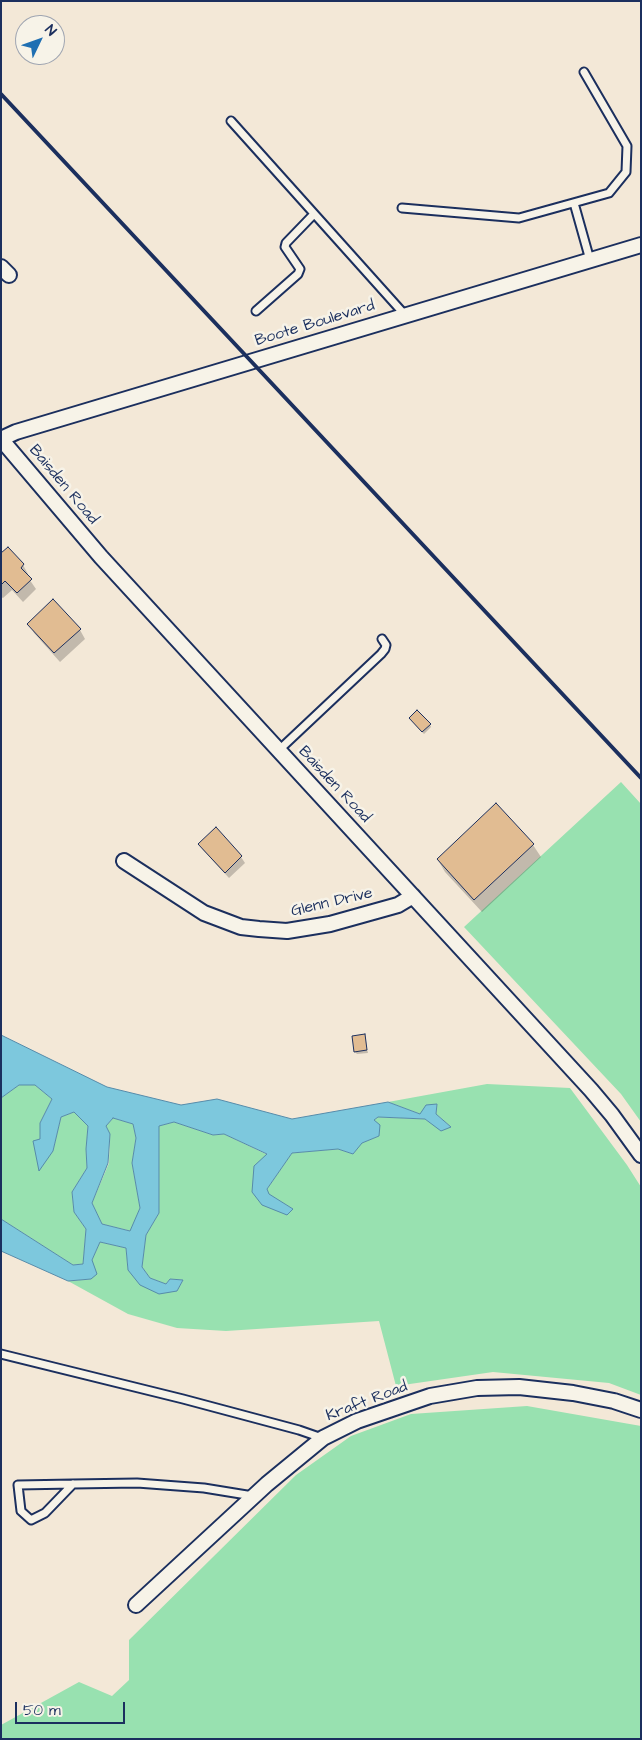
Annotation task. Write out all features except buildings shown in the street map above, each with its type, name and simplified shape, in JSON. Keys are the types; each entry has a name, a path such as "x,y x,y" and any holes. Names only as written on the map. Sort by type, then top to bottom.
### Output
{"street":[{"name":"Boote Boulevard","path":"1,439 16,432 641,245"},
{"name":"Baisden Road","path":"1,439 101,557 591,1090 612,1114 641,1155"},
{"name":"Glenn Drive","path":"124,861 204,913 241,927 260,930 286,931 330,924 398,905 413,896"},
{"name":"Kraft Road","path":"136,1605 254,1496 323,1438 357,1420 430,1396 477,1388 518,1387 573,1393 614,1401 641,1410"}],"lane":[{"path":"402,208 519,218 609,193 626,172 627,146 584,72"},
{"path":"231,121 406,315"},
{"path":"574,202 590,260"},
{"path":"256,311 298,274 300,269 285,247 286,243 314,214"},
{"path":"278,750 381,654 386,645 382,639"},
{"path":"1,1354 183,1399 323,1438"},
{"path":"73,1484 45,1513 31,1520 21,1511 18,1485 73,1484 137,1483 204,1488 254,1496"}],"green space":[{"path":"621,782 641,804 641,1122 621,1094 464,927"},
{"path":"487,1084 570,1088 641,1187 641,1395 609,1383 493,1372 396,1386 379,1321 226,1331 177,1328 128,1314 68,1281 91,1279 92,1260 100,1242 126,1248 128,1270 177,1291 183,1280 170,1279 166,1284 150,1278 142,1267 146,1235 159,1213 159,1126 174,1122 213,1135 224,1134 268,1155 252,1192 293,1209 268,1194 267,1189 292,1153 338,1149 353,1154 361,1143 379,1136 374,1120 378,1117 425,1119 436,1126 451,1127 436,1114 437,1104 420,1114 388,1102"},
{"path":"19,1085 35,1085 52,1099 40,1123 40,1139 53,1151 61,1117 74,1112 88,1126 87,1168 72,1192 74,1212 86,1229 83,1264 73,1265 1,1219 1,1098"},
{"path":"113,1118 133,1124 136,1138 132,1163 140,1208 131,1231 102,1224 92,1203 109,1163 110,1135 106,1126"},
{"path":"527,1406 641,1426 641,1739 1,1739 1,1725 79,1682 112,1696 129,1680 129,1640 296,1475 351,1436 411,1414"}],"water":[{"path":"1,1035 107,1087 181,1105 217,1099 292,1119 388,1102 420,1114 426,1105 437,1104 436,1114 451,1127 441,1131 425,1119 378,1117 374,1120 380,1125 379,1136 362,1143 353,1154 338,1149 292,1153 267,1189 269,1194 293,1209 287,1215 262,1205 252,1192 254,1166 267,1154 224,1134 213,1135 174,1122 159,1126 159,1213 146,1235 142,1267 150,1278 166,1284 170,1279 183,1280 177,1291 159,1294 140,1285 128,1270 126,1248 100,1242 92,1260 97,1274 91,1279 68,1281 1,1251 1,1219 73,1265 83,1264 86,1229 74,1212 72,1192 87,1168 88,1126 74,1112 61,1117 53,1151 39,1171 33,1141 40,1139 40,1123 52,1099 35,1085 19,1085 1,1098","holes":["113,1118 133,1124 136,1138 132,1163 140,1208 130,1231 102,1224 92,1203 108,1163 110,1134 106,1126"]}],"railway":[{"path":"1,94 641,778"}]}
